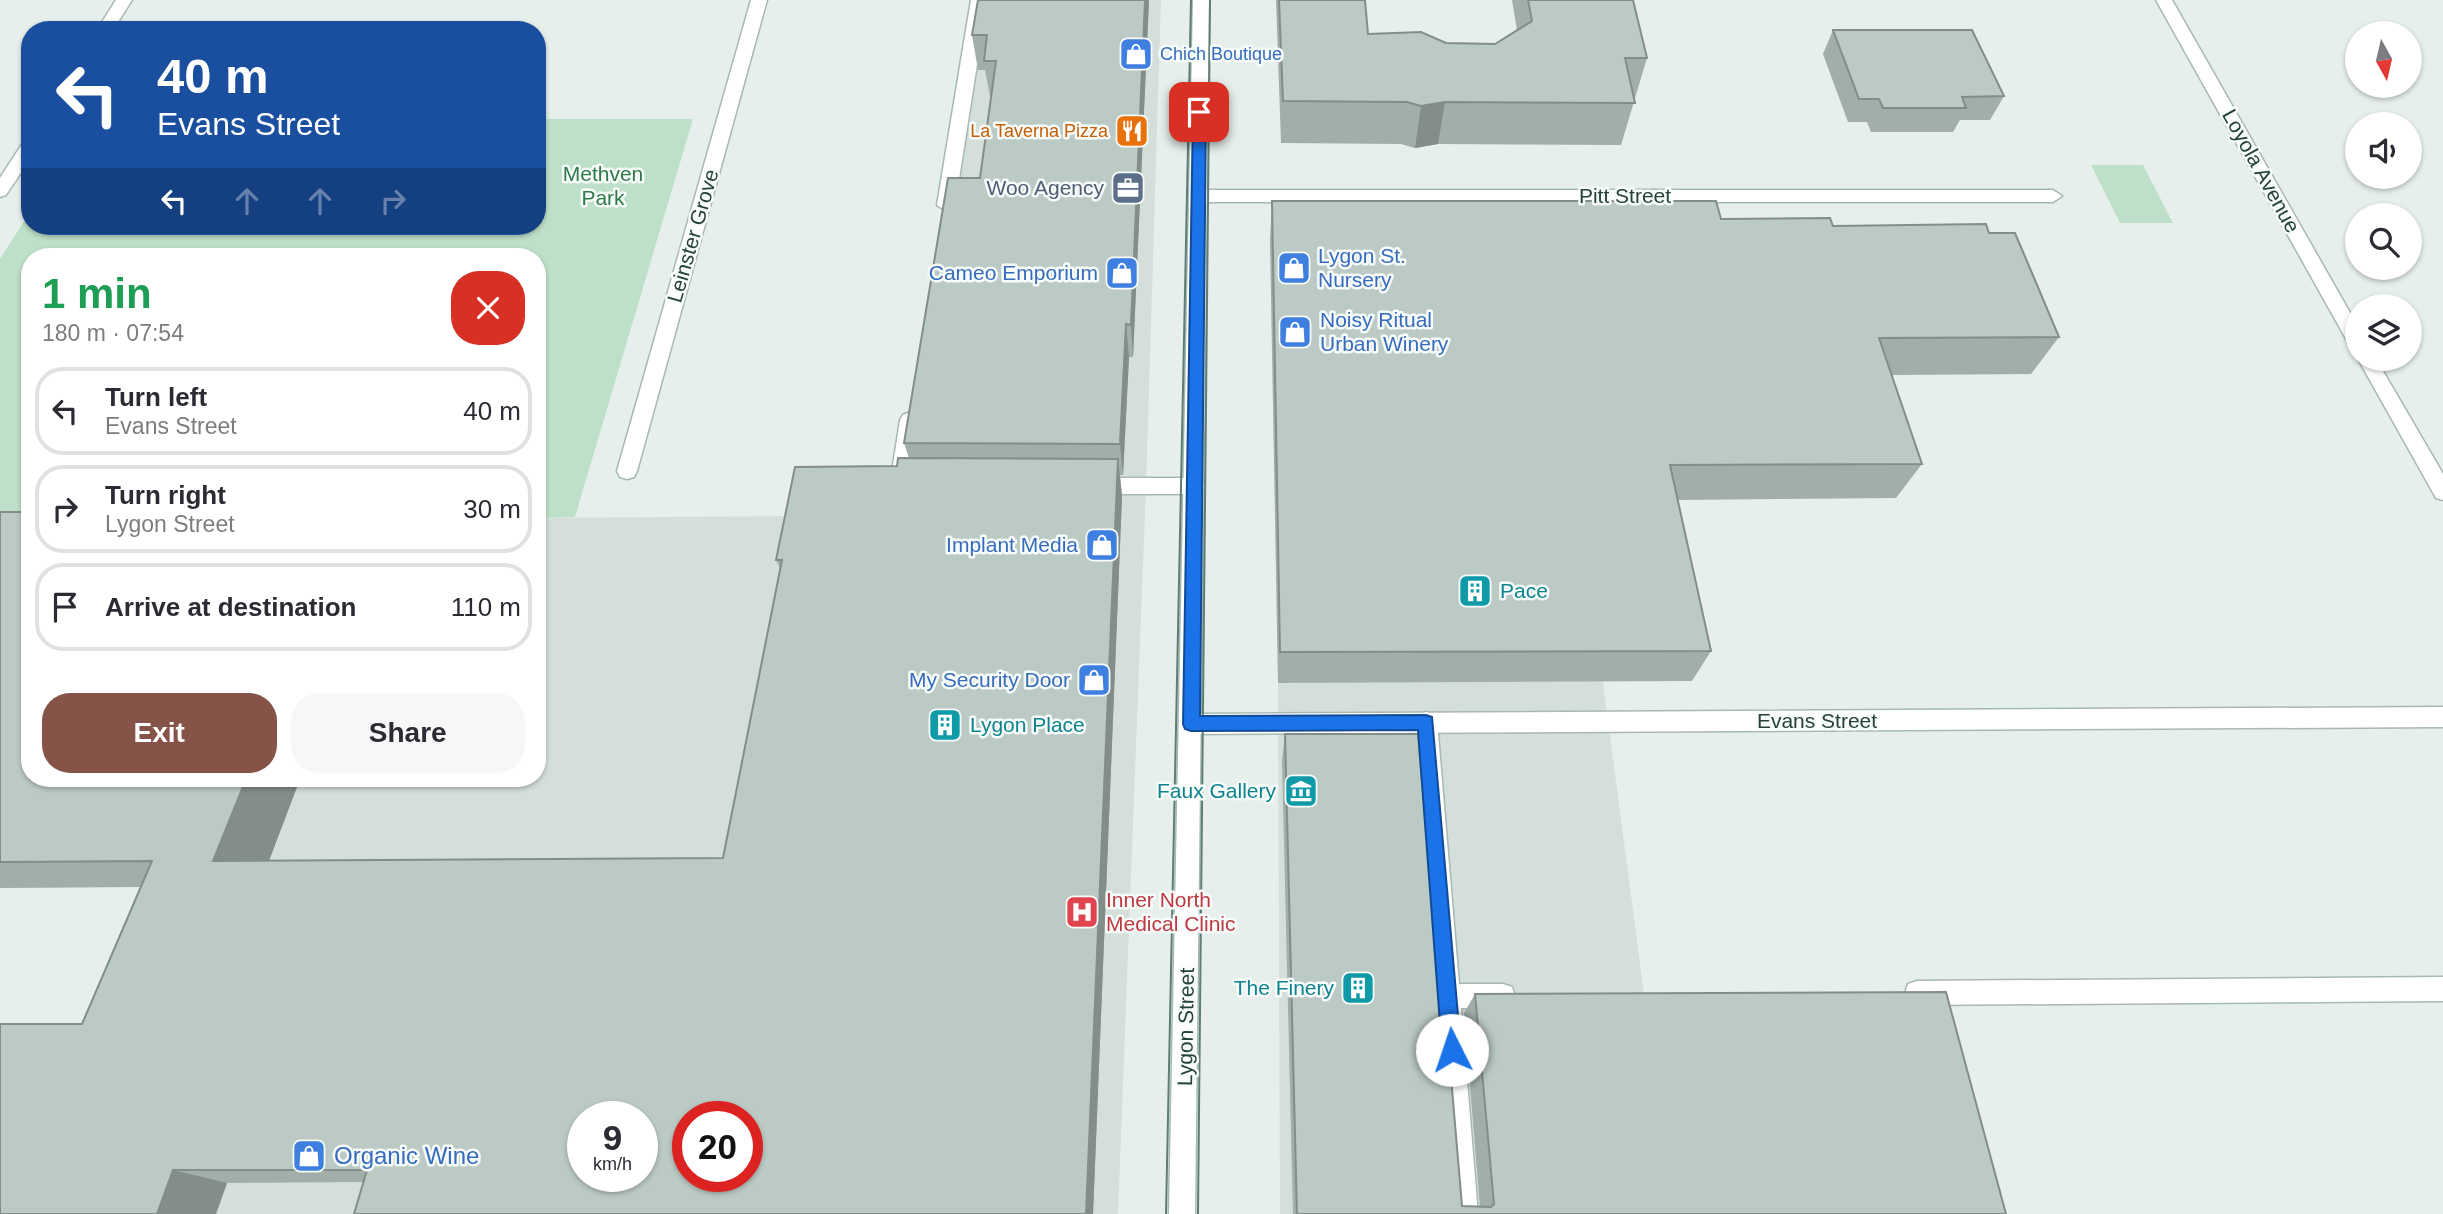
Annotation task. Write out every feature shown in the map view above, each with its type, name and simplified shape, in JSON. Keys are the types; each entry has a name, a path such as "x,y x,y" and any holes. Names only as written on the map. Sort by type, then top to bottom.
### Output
{"street":[{"path":"111,21 124,0"},
{"name":"Leinster Grove","path":"627,471 759,0"},
{"path":"942,229 979,0"},
{"name":"Lygon Street","path":"1182,1214 1201,0"},
{"name":"Loyola Avenue","path":"2164,0 2345,320"},
{"path":"0,191 21,159"},
{"name":"Pitt Street","path":"1198,196 2053,196"},
{"path":"2374,371 2443,492"},
{"path":"913,404 900,484 926,484"},
{"path":"1072,485 1194,486"},
{"name":"Evans Street","path":"1191,724 2443,717"},
{"path":"1426,722 1465,1214"},
{"path":"1890,993 2443,989"},
{"path":"1448,996 1531,995"}],"shaded area":[{"path":"979,0 1161,0 1146,486 1118,1214 55,1214 186,886 20,888 68,787 546,787 546,518 809,516 896,503"},
{"path":"1270,235 1544,235 1673,1214 1280,1214 1278,683"}],"green space":[{"name":"Methven Park","path":"546,119 693,119 575,517 546,518 546,248 21,248 21,518 0,518 0,259 21,226 21,235 546,235"},
{"path":"2091,165 2143,165 2173,223 2120,223"}],"building":[{"path":"978,0 1145,0 1131,325 1126,324 1120,444 904,443 948,178 980,178 996,61 984,61 987,35 972,35"},
{"path":"1279,0 1365,0 1368,34 1421,32 1446,43 1495,44 1532,21 1528,0 1633,0 1647,58 1625,58 1635,103 1445,102 1421,106 1407,102 1283,101"},
{"path":"1833,30 1972,30 2004,96 1962,97 1966,108 1883,108 1879,99 1859,99"},
{"path":"1272,201 1716,201 1721,219 1830,218 1833,226 1986,224 1989,233 2015,233 2059,337 1879,338 1922,464 1670,465 1711,651 1280,652"},
{"path":"898,458 1118,459 1086,1214 354,1214 367,1170 173,1170 157,1214 0,1214 0,1024 82,1024 152,861 0,862 0,512 21,512 21,787 243,787 213,861 723,858 782,560 776,560 795,467 897,466"},
{"path":"1285,734 1418,734 1440,995 1444,995 1462,1206 1491,1207 1494,1204 1475,994 1946,992 2006,1214 1297,1214"}],"tram line":[{"path":"1166,1214 1191,0"},
{"path":"1198,1214 1210,0"}],"place":[{"name":"Chich Boutique","path":"1136,54"},
{"name":"La Taverna Pizza","path":"1132,131"},
{"name":"Woo Agency","path":"1128,188"},
{"name":"Lygon St. Nursery","path":"1294,268"},
{"name":"Cameo Emporium","path":"1122,273"},
{"name":"Noisy Ritual Urban Winery","path":"1295,332"},
{"name":"Implant Media","path":"1102,545"},
{"name":"Pace","path":"1475,591"},
{"name":"My Security Door","path":"1094,680"},
{"name":"Lygon Place","path":"945,725"},
{"name":"Faux Gallery","path":"1301,791"},
{"name":"Inner North Medical Clinic","path":"1082,912"},
{"name":"The Finery","path":"1358,988"},
{"name":"Organic Wine","path":"309,1156"}],"route":[{"path":"1199,112 1191,724 1426,722 1452,1050"}]}
